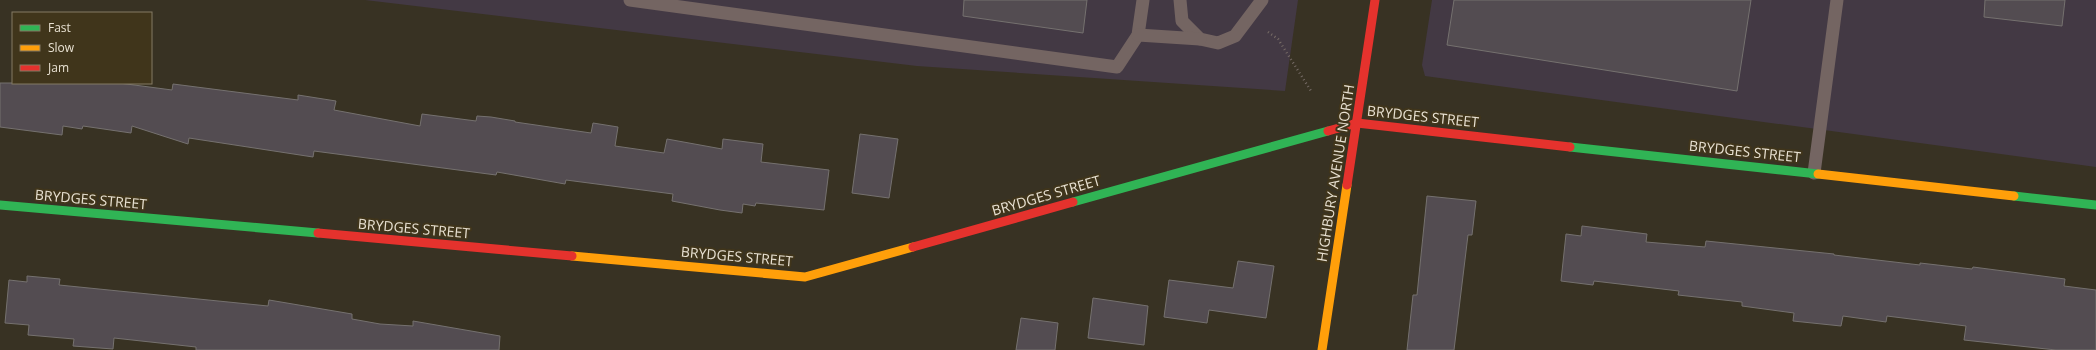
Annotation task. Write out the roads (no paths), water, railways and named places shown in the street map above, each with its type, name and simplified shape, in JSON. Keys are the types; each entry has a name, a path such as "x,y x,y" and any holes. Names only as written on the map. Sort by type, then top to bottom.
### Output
{"street":[{"name":"HIGHBURY AVENUE NORTH","path":"1322,350 1375,0"},
{"name":"BRYDGES STREET","path":"0,205 805,276 1357,123 2096,205"}],"lane":[{"path":"630,0 1118,67 1138,35 1142,0"},
{"path":"1180,0 1182,21 1200,39"},
{"path":"1138,35 1200,39 1218,43 1235,36 1262,0"},
{"path":"1814,173 1837,0"}]}
